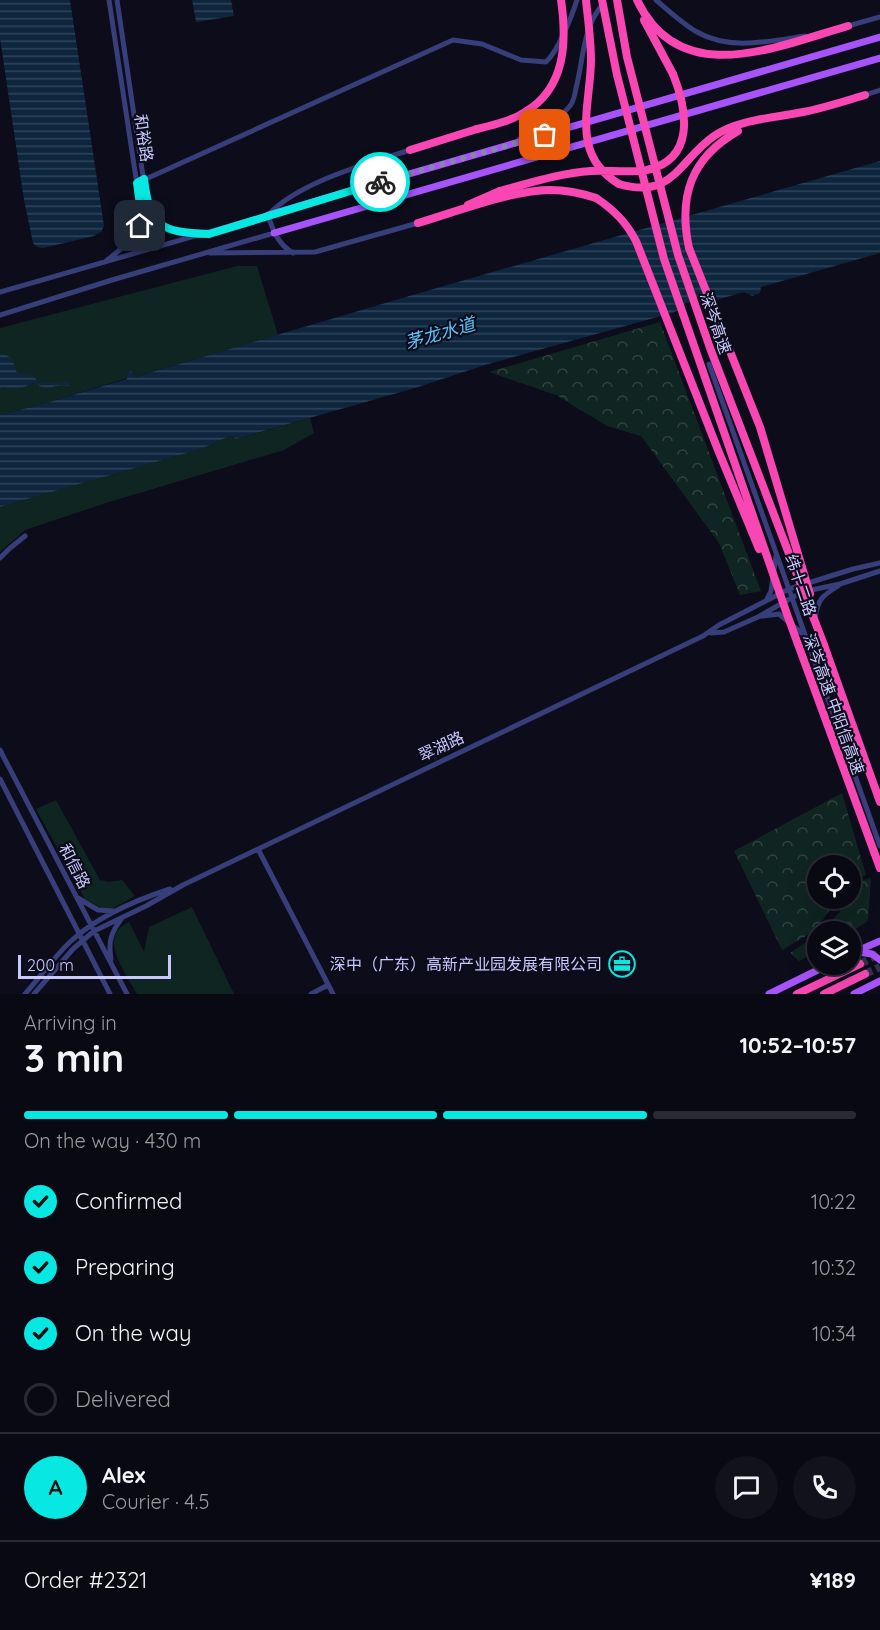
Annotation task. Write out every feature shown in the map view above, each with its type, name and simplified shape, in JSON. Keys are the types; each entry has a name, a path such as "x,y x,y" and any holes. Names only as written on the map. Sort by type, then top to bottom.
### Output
{"highway":[{"path":"410,150 526,112 545,95 557,74 563,52 565,29 561,0"},
{"path":"586,0 591,60 586,131 595,164 607,177 619,184 632,188 649,188 676,174 714,136 771,118 813,110 866,95"},
{"name":"深岑高速","path":"604,0 617,75 664,259 788,617"},
{"name":"深岑高速","path":"617,0 627,57 678,255 710,348 824,645"},
{"path":"454,213 485,196 566,175 589,171 646,170 666,161 681,144 686,126 680,92 673,74 648,29 637,0"},
{"path":"637,0 656,30 677,45 701,54 716,56 756,51 848,26"},
{"path":"737,128 706,155 696,171 684,206 684,226 689,248 760,427 824,645"},
{"path":"418,223 513,195 548,190 580,193 596,198 614,210 629,227 636,241 718,450 788,617"},
{"name":"深岑高速 中阳信高速","path":"788,617 880,868"},
{"name":"深岑高速 中阳信高速","path":"824,645 880,802"},
{"path":"824,994 865,974"},
{"path":"797,994 837,975"}],"main road":[{"path":"268,215 880,37"},
{"path":"274,233 880,58"},
{"path":"861,949 878,941"},
{"path":"861,953 872,954 880,960"},
{"path":"854,994 877,983 880,974"},
{"path":"769,994 808,975"}],"street":[{"name":"和裕路","path":"109,0 141,220"},
{"name":"和裕路","path":"117,0 147,203 158,222"},
{"path":"137,183 453,40 482,44 521,60 546,62 552,56 573,15 577,0"},
{"path":"503,146 554,121 572,104 585,36 594,14 604,0"},
{"path":"656,0 698,33 722,41 741,44 818,34"},
{"path":"848,26 880,17"},
{"path":"866,95 880,90"},
{"path":"0,292 209,234 268,215 284,200 306,189 364,165 410,150"},
{"path":"268,215 274,233 286,248 294,253"},
{"path":"141,220 146,230 151,232 156,230 158,222 172,230 184,233 209,234"},
{"path":"102,264 131,240 141,220"},
{"path":"202,253 294,253 326,250 418,223"},
{"path":"0,315 274,233"},
{"name":"纬十二路","path":"709,364 880,846"},
{"path":"722,401 732,398 880,807"},
{"path":"780,530 804,573 812,578 830,576"},
{"path":"0,558 25,536"},
{"path":"767,600 771,591 776,554"},
{"name":"翠湖路","path":"92,928 122,917 183,885 711,633 719,625 799,584 880,563"},
{"name":"翠湖路","path":"711,633 724,632 758,617 802,592 840,584 880,571"},
{"path":"814,625 818,602 840,584"},
{"path":"758,617 779,614 804,636"},
{"name":"和信路","path":"0,750 127,994"},
{"name":"和信路","path":"0,779 110,994"},
{"path":"258,849 333,994"},
{"name":"翠湖路","path":"34,994 82,936 92,928 142,898 183,885"},
{"path":"74,894 98,910 118,911"},
{"path":"112,967 109,947 111,936 122,917"},
{"name":"翠湖路","path":"25,994 70,942 82,936"},
{"path":"310,994 328,985"}],"green space":[{"path":"237,266 257,266 278,335 134,377 133,371 127,373 128,378 0,415 0,328"},
{"path":"660,322 761,591 740,595 719,543 641,436 607,426 556,395 489,372"},
{"path":"310,418 314,433 284,450 106,503 25,530 0,552 0,507 201,449 230,436 236,439"},
{"path":"842,793 860,855 807,855 807,909 830,909 822,921 807,921 807,935 782,950 734,851"},
{"path":"56,800 100,880 109,882 122,880 135,896 112,909 103,909 85,899 36,809"},
{"path":"861,858 866,875 861,877"},
{"path":"871,878 868,921 861,926 861,921 831,921 841,909 861,909 861,881"},
{"path":"192,907 234,994 137,994 116,954 114,938 117,931 129,922 144,952 149,927"},
{"path":"807,942 807,957 799,961 790,953"}],"water":[{"path":"0,0 70,0 104,226 101,232 94,236 43,248 33,243 24,200 0,38"},
{"path":"192,0 231,0 234,16 196,22"},
{"name":"茅龙水道","path":"880,161 880,253 761,287 760,293 752,296 744,292 716,300 707,300 695,296 692,302 685,303 679,310 672,313 485,365 415,388 236,439 230,436 201,449 0,507 0,415 127,379 127,373 132,371 135,377"},
{"path":"0,354 10,358 17,373 33,376 40,383 69,382 69,386 44,388 34,382 19,388 0,389"}],"tunnel":[{"path":"861,963 880,953"},
{"path":"865,974 880,967"}],"way so far":[{"path":"380,182 545,135"}],"place":[{"name":"深中（广东）高新产业园发展有限公司","path":"622,964"}],"route":[{"path":"140,226 141,212 137,183 144,179 147,203 158,222 172,230 184,233 209,234 380,182"}]}
